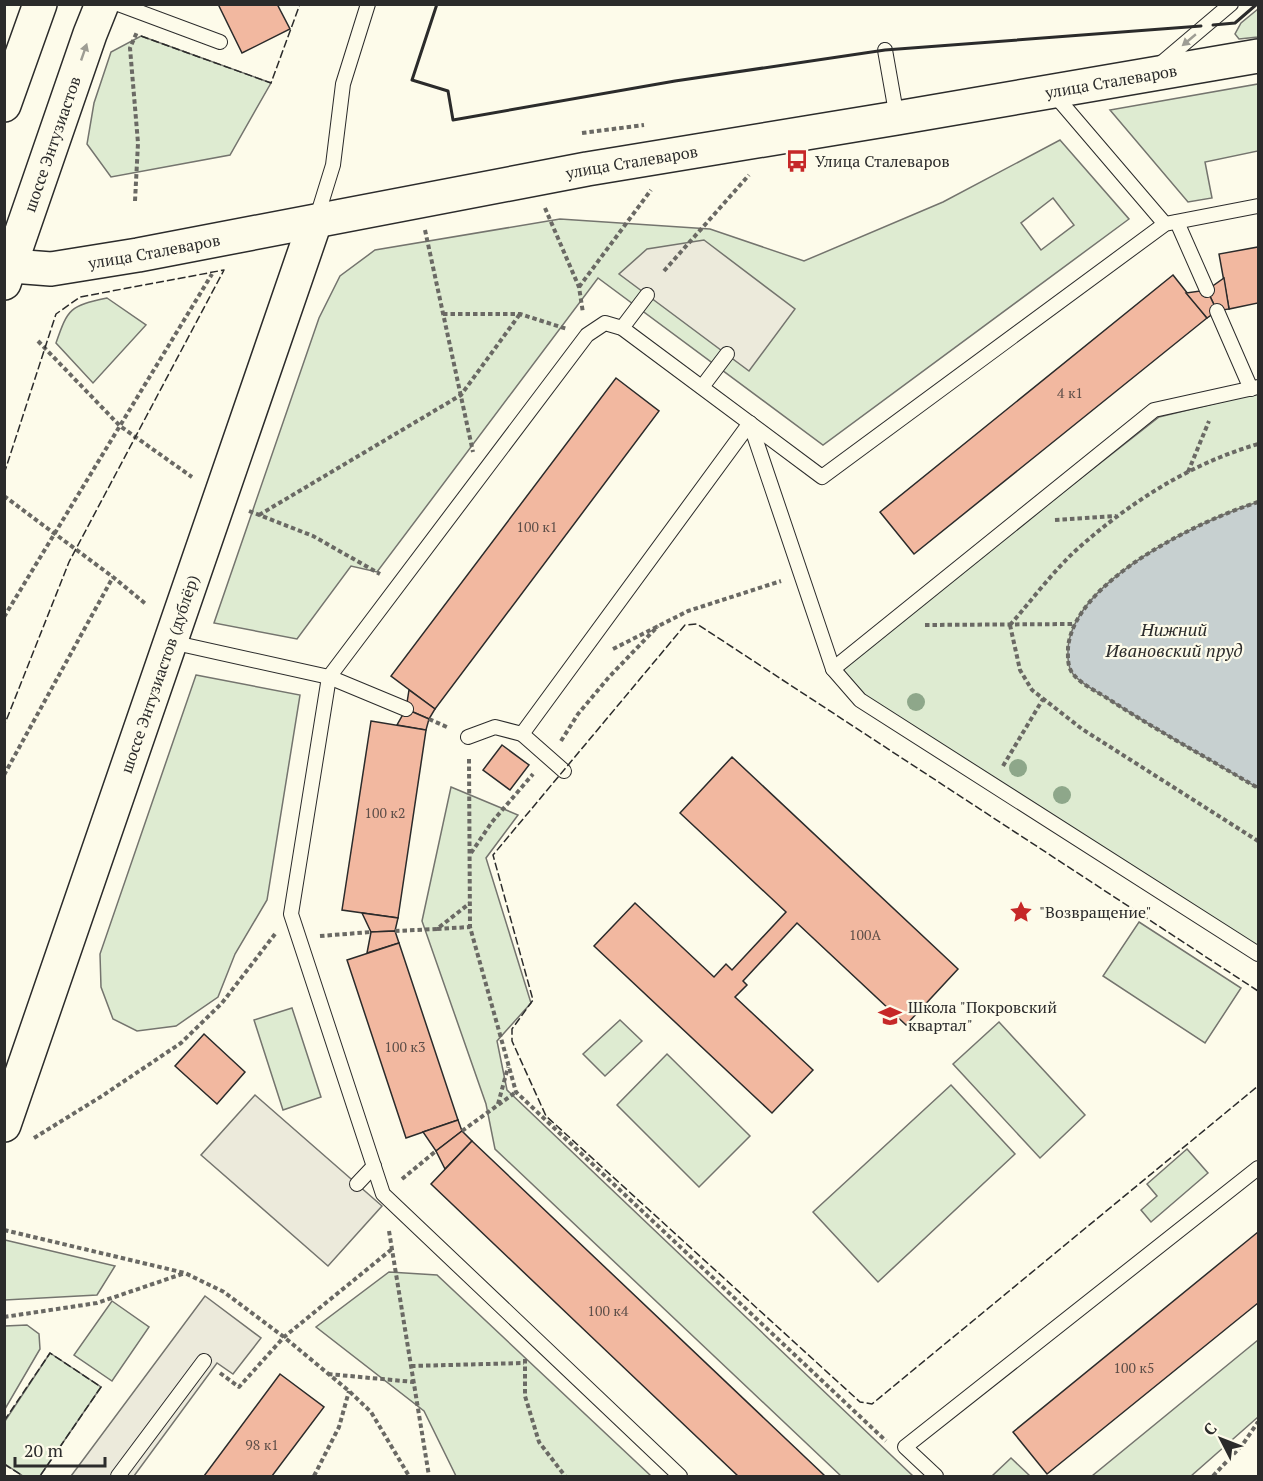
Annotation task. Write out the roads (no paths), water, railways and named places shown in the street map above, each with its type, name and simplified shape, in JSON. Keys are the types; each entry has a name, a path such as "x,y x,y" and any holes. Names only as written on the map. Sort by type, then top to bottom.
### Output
{"main road":[{"path":"4,105 40,4"},
{"name":"шоссе Энтузиастов","path":"7,271 102,4"},
{"name":"улица Сталеваров","path":"7,271 51,269 315,222 587,169 1258,56"},
{"name":"шоссе Энтузиастов (дублёр)","path":"15,1134 171,642 315,222"}],"lane":[{"path":"118,4 220,42"},
{"path":"315,222 333,165 343,84 368,4"},
{"path":"1146,76 1231,4"},
{"path":"885,50 897,118"},
{"path":"1052,92 1171,223 1207,290"},
{"path":"680,1476 383,1194 291,914 329,677 587,335 605,323 622,328 822,477 1171,223 1258,207"},
{"path":"622,328 647,295"},
{"path":"833,669 1154,410 1255,388 1217,311"},
{"path":"702,387 727,354"},
{"path":"750,423 833,669 860,700 1258,954"},
{"path":"522,734 750,423"},
{"path":"171,642 329,677 406,709"},
{"path":"468,737 495,727 522,734 564,771"},
{"path":"357,1184 374,1166"},
{"path":"936,1476 905,1447 1258,1168"},
{"path":"118,1476 204,1361"}],"water":[{"name":"Нижний Ивановский пруд","path":"1258,502 1258,788 1085,685 1071,671 1068,648 1076,623 1092,599 1116,577 1144,556 1174,538"}],"place":[{"name":"Улица Сталеваров","path":"797,161"},
{"name":"\"Возвращение\"","path":"1021,912"},
{"name":"Школа \"Покровский квартал\"","path":"890,1016"}]}
